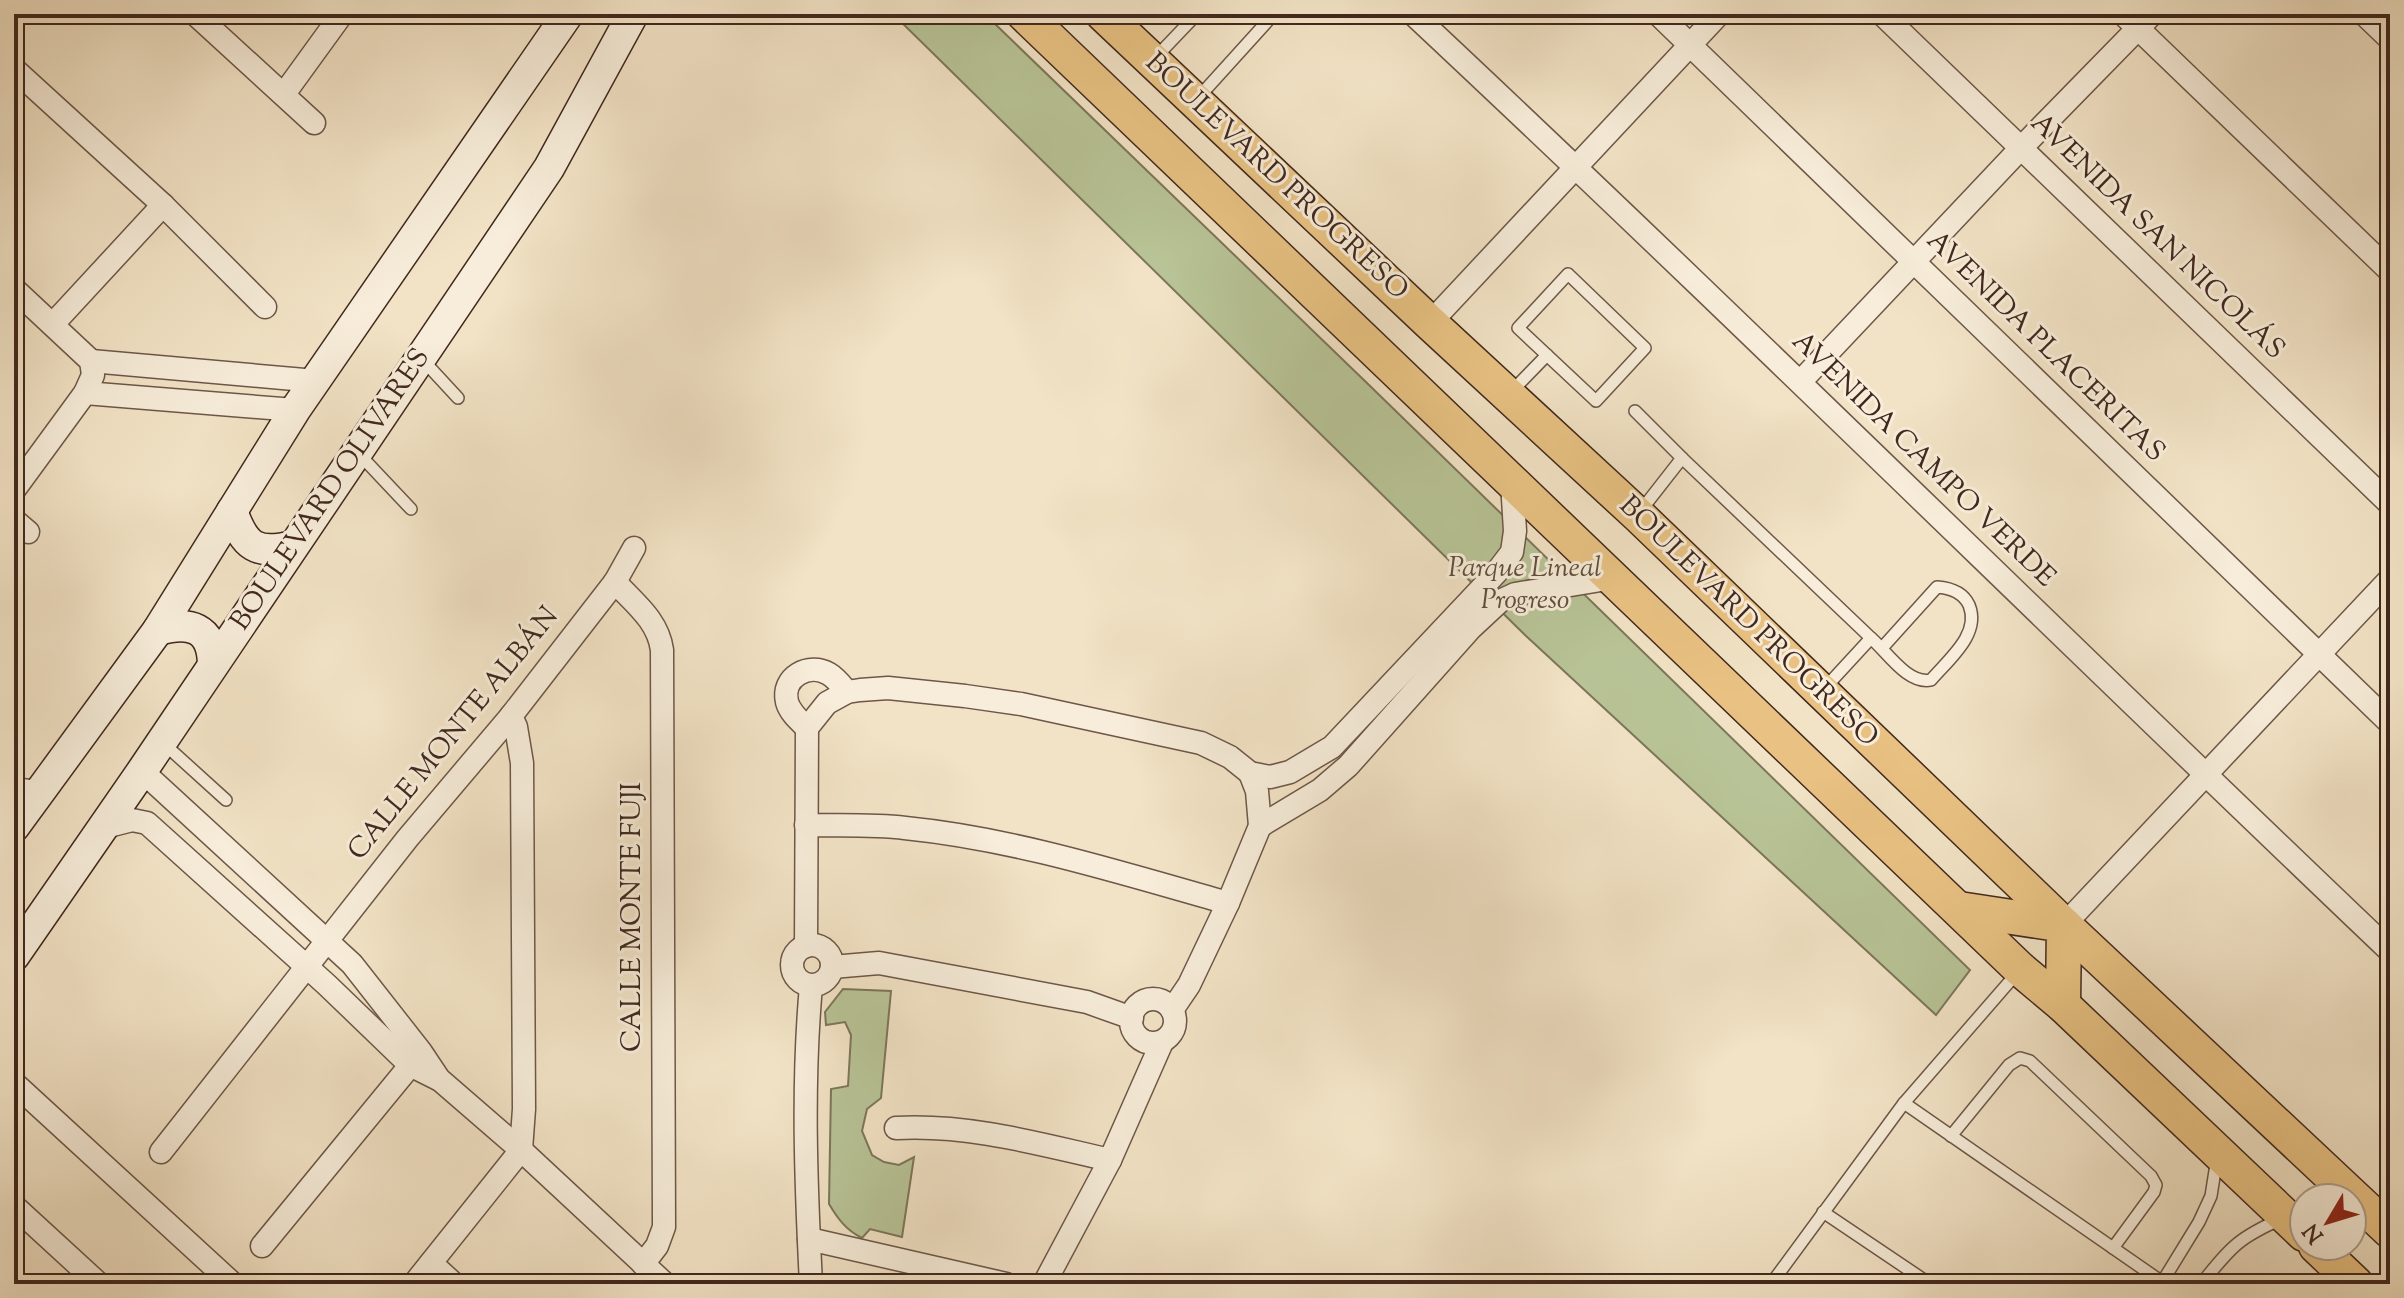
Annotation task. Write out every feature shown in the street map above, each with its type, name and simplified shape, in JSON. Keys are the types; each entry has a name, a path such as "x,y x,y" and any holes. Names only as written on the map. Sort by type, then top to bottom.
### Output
{"main road":[{"name":"BOULEVARD PROGRESO","path":"1024,14 2020,969 2063,1005 2288,1219"},
{"name":"BOULEVARD PROGRESO","path":"1103,14 1638,515 2064,925 2390,1231"},
{"path":"1959,909 2064,925 2063,1005"},
{"path":"2333,1262 2356,1284"}],"street":[{"path":"195,14 314,123"},
{"path":"284,94 342,14"},
{"path":"15,823 26,791 158,630 295,410 568,14"},
{"name":"BOULEVARD OLIVARES","path":"14,956 549,168 633,14"},
{"name":"AVENIDA CAMPO VERDE","path":"1413,14 1801,381 1926,506 2390,951"},
{"name":"AVENIDA PLACERITAS","path":"1658,14 2390,723"},
{"path":"1430,323 1719,14"},
{"name":"AVENIDA SAN NICOLÁS","path":"1882,14 2390,504"},
{"path":"2364,14 2390,39"},
{"path":"1801,381 2021,148 2137,19 2390,271"},
{"path":"14,69 163,205 265,307"},
{"path":"53,324 163,205"},
{"path":"14,289 53,324 90,376 295,410"},
{"path":"90,376 316,381"},
{"path":"14,490 90,376"},
{"path":"806,946 807,728 827,703 847,692 888,688 1021,704 1201,743 1230,757 1250,773 1270,777 1290,772 1332,747 1492,593 1512,552 1515,531 1512,482"},
{"path":"232,511 239,531 259,549 271,551 293,546"},
{"name":"CALLE MONTE ALBÁN","path":"161,1152 407,839 511,716 615,582 634,548"},
{"path":"1492,593 1515,594 1613,578"},
{"path":"2064,925 2390,579"},
{"name":"CALLE MONTE FUJI","path":"615,582 651,620 660,634 662,650 664,1227 657,1246 643,1264"},
{"path":"158,630 177,625 198,631 209,641 213,664"},
{"path":"1260,826 1320,790 1348,766 1460,626"},
{"path":"807,728 786,701 793,678 808,669 819,669 832,675 847,692"},
{"path":"414,1284 521,1150 524,1109 522,763 511,716"},
{"path":"1332,747 1348,766"},
{"path":"142,771 416,1059 521,1150 665,1284"},
{"path":"1172,1010 1189,985 1260,826 1257,791 1250,773"},
{"path":"101,828 132,820 147,823 317,954 352,964 416,1059"},
{"path":"806,825 902,827 964,836 1043,851 1228,903"},
{"path":"806,946 819,946 832,960 832,967 823,983 811,986 795,977 791,965 796,953 806,946"},
{"path":"832,967 879,963 1087,1002 1132,1018"},
{"path":"811,986 805,1170 811,1284"},
{"path":"1044,1284 1110,1160 1162,1042 1168,1038 1175,1024 1172,1010 1167,1004 1153,999 1139,1005 1132,1018 1132,1026 1140,1039 1162,1042"},
{"path":"262,1246 416,1059"},
{"path":"14,1083 233,1284"},
{"path":"896,1128 931,1126 982,1131 1110,1160"},
{"path":"14,1206 99,1284"},
{"path":"809,1239 1006,1284"},
{"path":"431,1263 454,1284"}],"lane":[{"path":"1153,61 1197,14"},
{"path":"1195,101 1274,14"},
{"path":"1568,274 1645,348 1596,401 1547,355 1518,328 1568,274"},
{"path":"1509,395 1547,355"},
{"path":"421,357 458,398"},
{"path":"1635,411 1911,677 1922,682 1931,680 1969,635 1974,618 1967,599 1951,588 1937,587 1882,648"},
{"path":"356,452 411,509"},
{"path":"1638,515 1682,458"},
{"path":"1821,692 1871,638"},
{"path":"162,742 226,800"},
{"path":"1771,1284 1904,1103 2020,969"},
{"path":"1951,1136 2009,1065 2020,1058 2030,1061 2151,1176 2156,1185 2113,1248"},
{"path":"1904,1103 2162,1283 2211,1196 2218,1153"},
{"path":"1823,1212 1930,1284"},
{"path":"2201,1284 2231,1246 2248,1233 2288,1227"}],"green space":[{"name":"Parque Lineal Progreso","path":"893,14 967,14 994,23 1970,970 1936,1015 1525,635"},
{"path":"843,989 891,991 881,1098 867,1109 862,1131 872,1155 884,1162 899,1165 914,1157 902,1237 870,1229 862,1238 843,1224 829,1204 831,1089 848,1086 851,1035 845,1022 826,1025 825,1012"}]}
